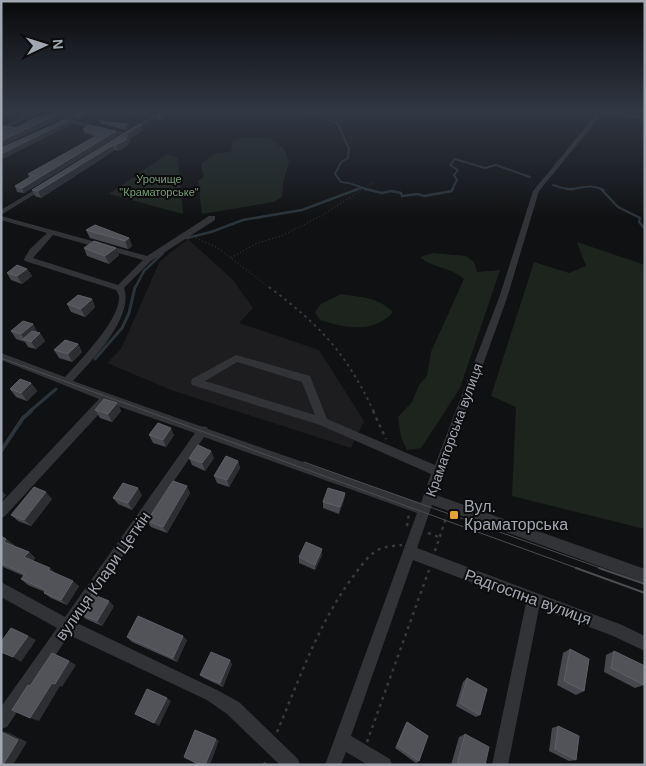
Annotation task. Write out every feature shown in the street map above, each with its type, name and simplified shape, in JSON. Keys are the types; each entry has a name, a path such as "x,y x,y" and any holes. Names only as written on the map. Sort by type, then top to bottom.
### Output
{"street":[{"name":"Краматорська вулиця","path":"333,765 426,504 503,298 536,191 572,148"},
{"path":"1,213 48,184"},
{"path":"1,218 148,259"},
{"path":"120,288 148,259 212,218"},
{"path":"52,232 33,251 28,259 120,288 123,297 111,329 67,381"},
{"path":"1,356 107,398 426,504 450,506 645,576"},
{"path":"324,422 306,379 271,368 236,358 196,382 324,422 438,472"},
{"path":"1,512 107,398"},
{"name":"вулиця Клари Цеткін","path":"1,720 203,430"},
{"name":"Радгоспна вулиця","path":"412,547 432,561 617,630 645,644"},
{"path":"1,589 68,626 212,694 233,708 292,765"},
{"path":"500,765 534,599"},
{"path":"342,740 384,765"}],"path":[{"path":"230,258 255,244 281,236 321,216 374,182"},
{"path":"186,235 205,240 230,258 289,303 336,347 365,392 392,452"},
{"path":"363,752 450,506"},
{"path":"264,765 332,607 355,574 374,552 385,546 412,547"}],"shaded area":[{"path":"188,239 233,280 253,308 239,323 319,350 364,421 351,448 171,390 107,363 121,349 160,261"}],"green space":[{"name":"Урочище \"Краматорське\"","path":"232,148 284,149 289,162 283,183 282,197 274,202 202,214 198,181 204,177 201,164 214,154 231,152"},
{"name":"Урочище \"Краматорське\"","path":"167,154 178,158 183,214 109,194"},
{"path":"577,242 645,265 645,529 512,496 516,407 491,396 534,262 569,273 586,266"},
{"path":"433,253 466,256 474,262 477,272 500,270 460,388 421,448 407,450 401,437 398,417 412,402 419,385 427,376 431,352 464,279 453,272 430,264 420,257"},
{"path":"341,294 375,300 393,312 377,324 368,326 349,327 320,320 315,312 321,304"}],"building":[{"path":"2,148 14,148 1,154"},
{"path":"75,148 88,148 22,188 15,186 33,175 28,174"},
{"path":"101,148 109,148 38,191 32,190"},
{"path":"95,225 129,238 125,241 86,230"},
{"path":"94,241 116,248 105,256 84,248"},
{"path":"17,265 27,269 17,276 7,273"},
{"path":"78,295 92,299 81,309 67,304"},
{"path":"23,321 33,324 21,334 11,331"},
{"path":"32,331 40,333 31,342 23,339"},
{"path":"65,340 78,344 68,354 54,350"},
{"path":"20,379 31,383 21,393 10,389"},
{"path":"104,399 117,403 108,414 95,410"},
{"path":"158,423 171,428 163,440 149,435"},
{"path":"198,445 211,451 202,463 189,458"},
{"path":"226,456 238,461 227,480 214,476"},
{"path":"173,481 187,486 163,527 147,521"},
{"path":"123,483 138,488 128,503 113,498"},
{"path":"34,487 46,492 24,520 11,515"},
{"path":"328,488 345,493 340,507 323,502"},
{"path":"1,536 6,539 4,542 29,552 24,557 50,568 48,570 73,581 61,600 44,593 46,590 21,579 25,574 1,563"},
{"path":"306,542 322,549 315,565 299,557"},
{"path":"92,594 109,601 97,621 80,614"},
{"path":"138,616 183,636 173,658 127,637"},
{"path":"11,628 28,636 13,657 1,652 1,642"},
{"path":"570,649 589,659 584,691 564,681"},
{"path":"614,651 645,666 644,685 611,668"},
{"path":"211,652 230,660 220,683 200,675"},
{"path":"52,653 69,661 55,684 52,683 30,718 12,710 28,685 30,686"},
{"path":"467,678 487,689 480,715 460,703"},
{"path":"147,689 167,698 154,723 135,714"},
{"path":"407,722 428,736 419,761 397,746"},
{"path":"558,726 579,736 576,760 555,749"},
{"path":"195,730 216,739 205,765 200,765 184,757"},
{"path":"1,732 18,740 3,765 1,765"},
{"path":"465,734 489,747 485,765 457,765"}],"waterway":[{"path":"348,148 348,158 341,162 335,174 341,182 370,190"},
{"path":"452,190 457,180 454,175 458,170 450,165 455,159 485,168 496,165 530,177"},
{"path":"553,185 568,189"},
{"path":"573,189 592,187 604,190"},
{"path":"187,238 211,232 243,220 302,210 358,189"},
{"path":"365,189 382,193 391,191 401,193 402,196 418,194 424,196 452,191 453,189"},
{"path":"568,189 573,189"},
{"path":"601,189 618,207 640,218 639,222 645,229"},
{"path":"135,288 144,271 163,253"},
{"path":"95,359 122,328 129,313 135,287"},
{"path":"29,412 56,389"},
{"path":"1,451 23,418 31,411"}],"tram line":[{"path":"1,358 579,569"},
{"path":"304,462 603,569"},
{"path":"576,568 645,593"},
{"path":"599,568 645,584"}],"place":[{"name":"Вул. Краматорська","path":"454,515"}]}
